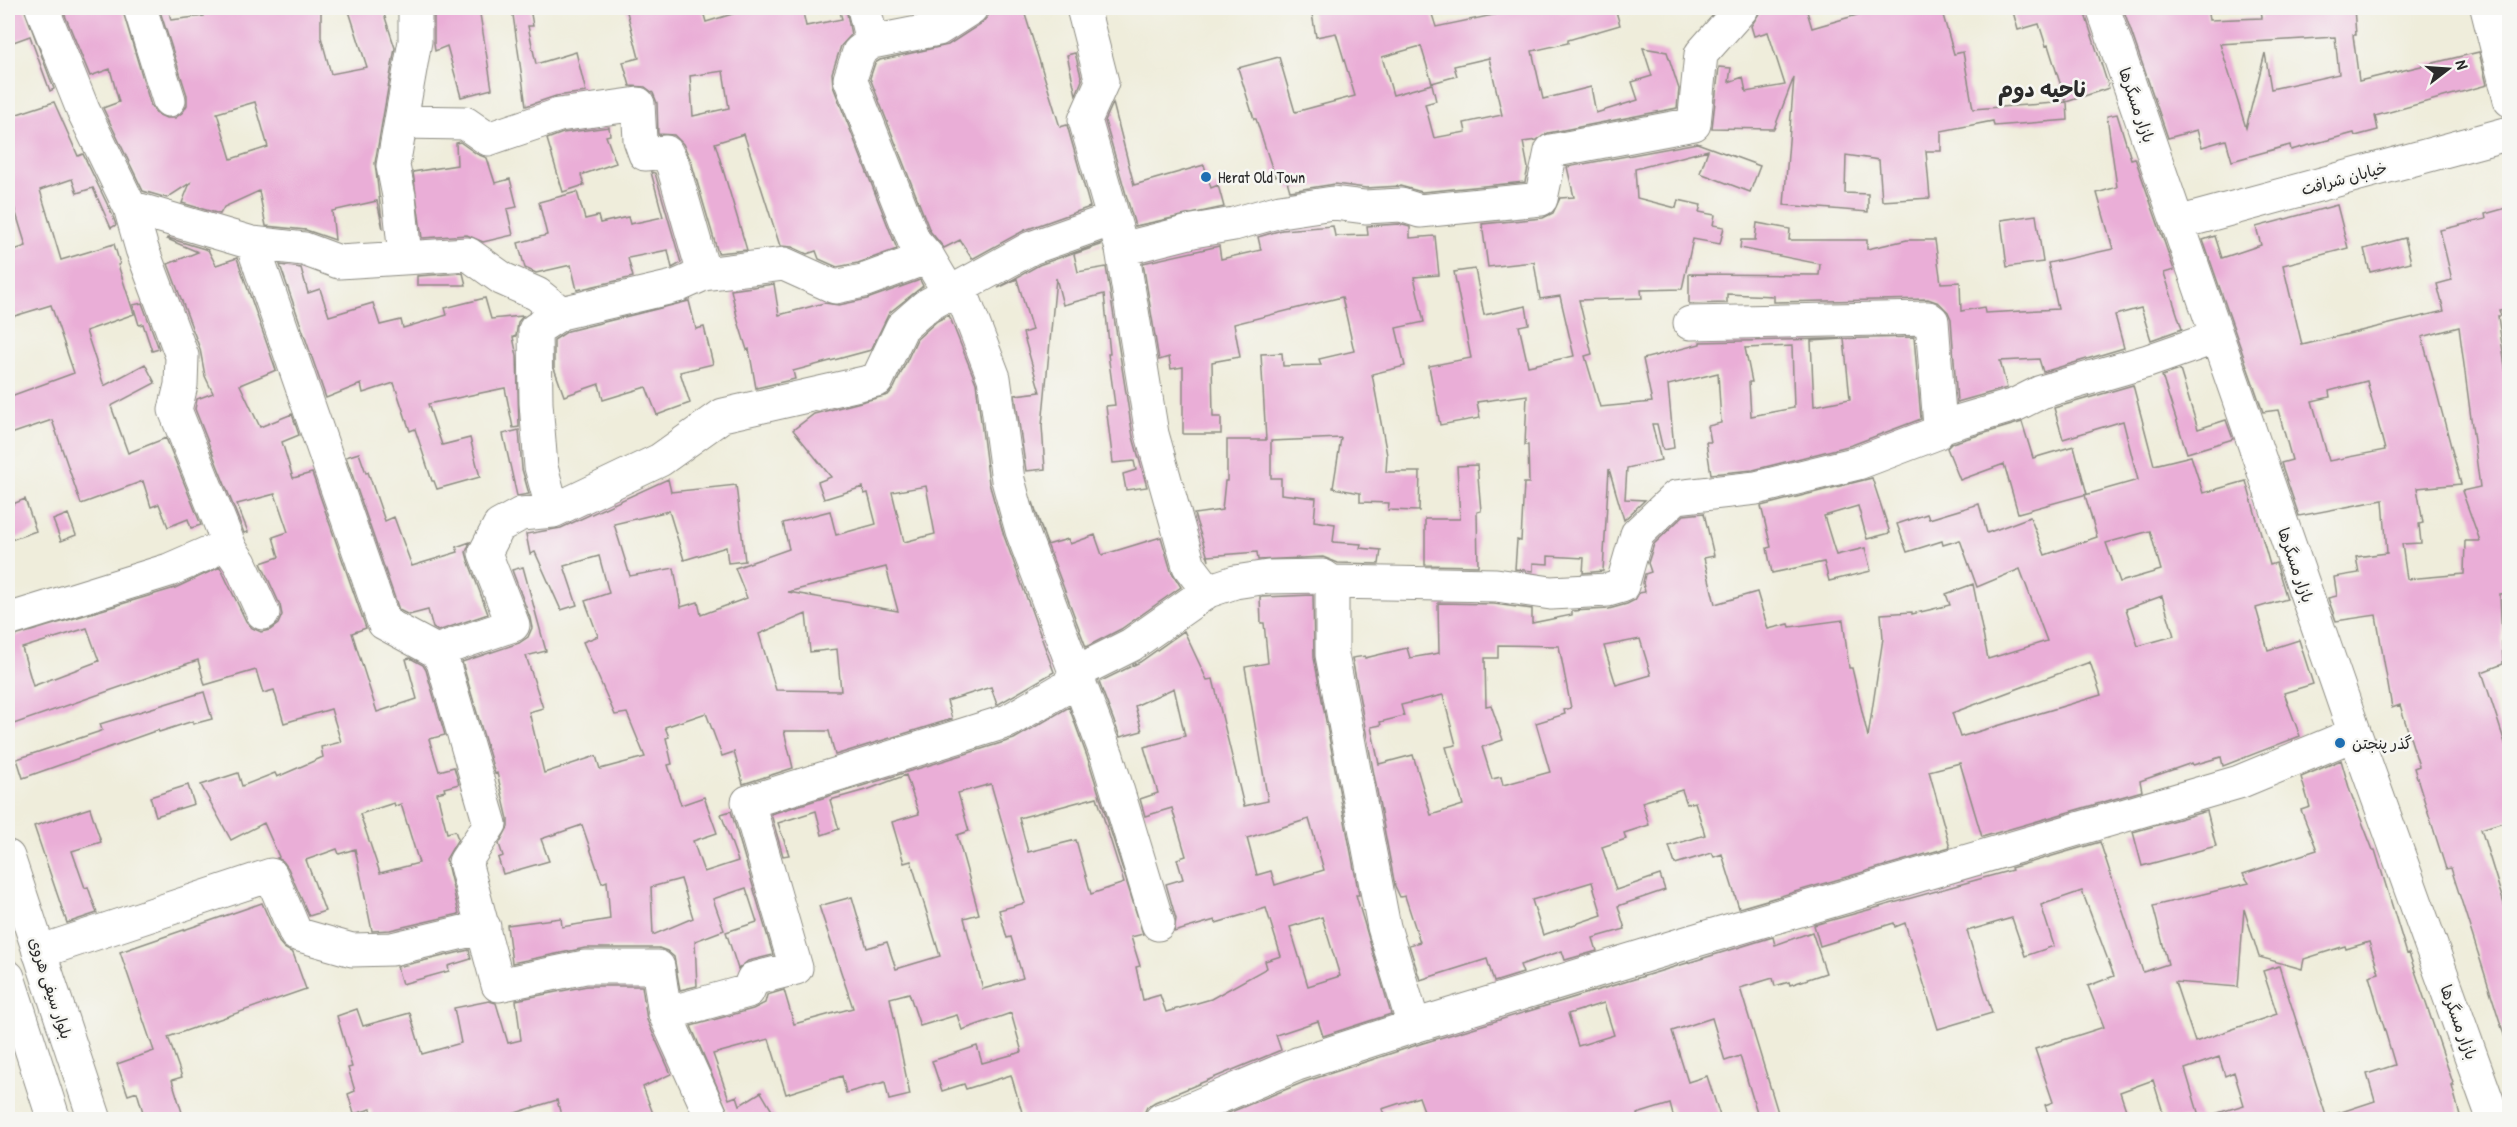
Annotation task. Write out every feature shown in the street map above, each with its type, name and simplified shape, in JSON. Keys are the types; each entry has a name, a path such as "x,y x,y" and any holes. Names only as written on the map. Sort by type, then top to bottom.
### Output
{"street":[{"path":"42,8 83,110 130,207 142,249 182,356 181,385 175,410 222,530 263,613"},
{"path":"140,8 169,100"},
{"path":"405,258 399,196 393,166 415,41 415,8"},
{"path":"864,8 872,42"},
{"path":"971,8 938,29 872,42 859,52 850,79 914,241 928,257 950,294 965,302 994,378 1008,480 1022,531 1107,756 1158,924"},
{"path":"1083,8 1102,82 1085,120 1118,234 1152,434 1190,566 1208,591"},
{"path":"436,651 513,625 485,553 499,526 521,514 553,511 660,460 723,415 877,380 902,327 927,306 1031,248 1118,234 1193,231 1234,224 1280,211 1334,203 1365,207 1401,205 1420,211 1541,199 1551,151 1694,124 1701,54 1742,8"},
{"name":"بازار مسگرها","path":"2103,8 2355,734 2494,1119"},
{"path":"2487,8 2510,100"},
{"path":"401,122 465,123 488,139 559,115 638,104 640,140 645,154 666,152 673,165 704,274"},
{"name":"خیابان شرافت","path":"2178,223 2510,133"},
{"path":"130,207 252,243 304,249 339,262 468,254 503,279 537,294 561,312"},
{"path":"252,243 384,623 436,651 443,662 490,824 465,862 498,985 585,967 658,967 665,1014 713,1119"},
{"path":"553,511 541,467 536,403 535,330 561,312 677,286 704,274 784,264 835,287 863,281 928,257"},
{"path":"665,1014 748,991 753,979 796,968 748,802 1008,721 1068,686 1075,674 1131,645 1208,591 1235,582 1268,577 1323,576 1332,582 1496,585 1551,593 1608,590 1622,586 1637,534 1676,497 1756,488 1858,463 1937,433 1940,427 1932,321 1928,318 1690,323"},
{"path":"1940,427 2015,405 2041,392 2148,361 2217,337"},
{"path":"8,620 169,570 208,553"},
{"path":"1332,582 1332,656 1384,927 1414,1026"},
{"path":"1161,1119 1179,1114 1297,1064 1414,1026 1693,940 2239,782 2355,734"},
{"name":"بلوار سیفی هروی","path":"8,857 39,952 84,1116"},
{"path":"39,952 271,874 296,934 352,950 392,949 483,927"},
{"path":"8,978 54,1119"}],"building":[{"path":"24,8 54,89 50,91 30,36 8,44 8,12"},
{"path":"62,8 122,8 151,106 157,114 166,118 175,118 183,112 187,105 187,95 159,8 168,8 171,20 204,16 203,8 321,8 321,37 331,74 367,67 348,8 382,8 395,48 375,163 383,229 377,201 332,211 335,240 306,230 266,226 259,191 224,207 220,214 182,203 190,183 167,198 143,191 103,108 119,102 110,69 90,76","holes":["255,102 268,147 231,159 217,113"]},
{"path":"459,8 479,8 492,89 461,97 447,46 435,51 434,43 434,14"},
{"path":"512,8 530,8 533,26 528,26 536,64 576,52 586,92 556,96 526,106"},
{"path":"626,8 702,8 706,22 739,12 738,8 802,8 806,26 842,19 839,8 846,8 851,35 841,46 832,73 833,86 897,249 858,263 837,267 819,259 816,251 807,254 792,247 780,246 744,134 715,143 747,250 718,253 691,161 683,144 674,135 658,134 657,103 653,93 645,87 630,86 623,62 639,58","holes":["723,71 729,108 693,116 690,76"]},
{"path":"990,8 1023,8 1060,127 1067,125 1090,207 1025,230 972,259 960,240 944,248 930,231 870,78 875,63 880,60 948,45 982,23 988,16"},
{"path":"1311,8 1430,8 1436,27 1498,14 1496,8 1560,8 1561,12 1577,8 1615,8 1620,25 1568,40 1568,43 1532,51 1543,99 1591,87 1596,113 1638,100 1632,82 1652,76 1643,48 1667,52 1679,89 1677,108 1548,133 1537,140 1523,142 1528,168 1525,182 1422,192 1400,186 1366,188 1335,184 1290,191 1285,174 1275,177 1238,68 1279,57 1295,112 1355,96 1336,33 1316,37","holes":["1421,46 1432,83 1457,76 1454,66 1489,58 1502,115 1464,123 1466,132 1434,138 1425,104 1436,101 1432,84 1393,95 1382,57"]},
{"path":"1760,8 1806,8 1812,28 1857,15 1854,8 1941,8 1954,54 1963,52 1973,109 2067,102 2068,120 1994,126 1993,121 1941,131 1941,151 1926,151 1930,198 1882,201 1879,160 1846,155 1845,193 1868,194 1868,212 1784,205 1794,77 1774,129 1712,128 1719,67 1731,68 1729,82 1743,77 1746,92 1785,85 1768,32 1754,36 1751,26"},
{"path":"2012,8 2083,8 2109,88 2066,102 2039,24 2018,30"},
{"path":"2123,8 2207,8 2209,20 2262,18 2261,8 2354,8 2356,35 2353,35 2359,81 2479,52 2487,85 2375,116 2378,130 2355,136 2354,133 2291,150 2290,145 2232,161 2226,140 2202,147 2197,130 2168,138","holes":["2335,37 2339,74 2271,89 2265,53 2246,128 2220,44"]},
{"path":"1075,53 1082,80 1076,95 1067,55"},
{"path":"54,102 78,156 83,154 116,225 111,228 93,188 77,193 72,179 40,190 61,260 114,244 120,264 118,265 134,314 86,331 104,386 145,364 155,383 111,406 128,453 166,438 201,525 191,528 188,519 168,527 159,504 151,507 143,481 81,504 52,420 8,435 8,397 74,373 51,305 8,318 8,252 26,246 8,187 8,117"},
{"path":"1113,103 1134,185 1204,165 1211,188 1218,185 1224,207 1135,226 1105,121"},
{"path":"2117,114 2131,159 2135,158 2174,270 2164,273 2182,329 2151,340 2141,308 2115,315 2124,348 2043,372 2039,359 2000,361 2007,388 1957,402 1951,319 1939,303 1928,299 1774,302 1774,296 1727,294 1727,303 1689,304 1689,274 1819,275 1820,264 1740,248 1741,240 1755,240 1757,223 1790,229 1789,240 1867,240 1867,249 1907,240 1935,240 1941,283 1960,282 1961,311 1984,307 1985,313 2058,309 2048,263 2113,249 2097,193 2117,187 2107,116"},
{"path":"609,127 610,135 606,136 616,163 581,175 584,185 563,192 547,139 563,133"},
{"path":"460,142 487,158 495,183 510,179 517,207 507,209 513,235 483,242 467,235 422,238 413,172 457,165 456,143"},
{"path":"1697,143 1760,166 1750,192 1700,173 1708,150 1635,169 1637,198 1676,208 1678,200 1701,205 1699,212 1715,215 1713,225 1724,227 1720,244 1693,239 1682,289 1641,290 1642,298 1579,300 1592,354 1585,356 1600,407 1652,402 1643,359 1700,344 1700,342 1914,337 1921,419 1852,445 1753,470 1711,474 1706,442 1711,442 1708,426 1721,423 1718,373 1668,385 1674,448 1663,450 1657,424 1652,424 1661,460 1627,468 1625,499 1645,500 1624,520 1609,469 1603,571 1583,573 1584,558 1548,556 1548,564 1533,563 1533,571 1515,569 1517,540 1521,541 1524,483 1529,483 1528,445 1525,445 1527,395 1477,402 1480,418 1440,425 1429,366 1471,358 1454,272 1475,269 1484,315 1526,306 1529,324 1519,326 1528,366 1574,356 1560,296 1540,299 1534,262 1488,267 1482,224 1543,218 1553,213 1560,198 1574,197 1567,167","holes":["1844,339 1850,399 1814,406 1811,341","1792,346 1794,408 1751,416 1749,382 1752,382 1745,348"]},
{"path":"651,172 655,173 681,263 672,268 668,250 628,258 633,277 577,290 571,265 536,273 525,268 518,243 547,235 539,202 577,192 585,219 598,216 600,223 628,217 630,224 663,217"},
{"path":"2337,205 2348,248 2283,265 2302,345 2444,311 2437,284 2452,280 2440,230 2486,219 2485,214 2510,207 2510,308 2499,310 2501,316 2498,316 2510,403 2510,593 2500,594 2503,664 2482,672 2506,746 2510,745 2510,820 2481,829 2505,907 2510,916 2510,1041 2506,1041 2451,868 2446,869 2414,768 2419,766 2400,705 2392,708 2376,615 2336,621 2328,598 2337,596 2334,577 2359,573 2356,557 2387,553 2383,500 2299,516 2281,463 2292,460 2278,410 2263,412 2203,240 2215,236 2222,258 2261,245 2256,227","holes":["2459,327 2480,487 2462,491 2480,541 2465,541 2464,574 2407,579 2402,544 2421,543 2419,524 2423,523 2417,488 2461,484 2422,337","2367,381 2385,450 2329,461 2312,401 2330,397 2329,391"]},
{"path":"2036,215 2043,262 2007,267 2001,220"},
{"path":"1399,224 1410,227 1410,238 1435,236 1439,275 1414,277 1424,322 1396,328 1405,366 1372,374 1387,455 1386,472 1420,472 1419,511 1388,510 1389,503 1360,502 1360,493 1333,488 1341,438 1271,441 1271,478 1281,478 1281,494 1316,498 1314,521 1335,524 1333,542 1361,544 1360,548 1381,550 1379,564 1338,563 1323,557 1258,560 1257,552 1208,556 1209,561 1194,514 1222,510 1225,481 1227,481 1227,440 1266,440 1261,354 1282,353 1283,366 1321,365 1319,359 1354,351 1342,297 1234,324 1240,357 1212,362 1213,417 1221,417 1221,434 1183,434 1183,367 1171,369 1169,357 1159,360 1143,263 1219,246 1221,259 1261,250 1258,237 1282,230 1333,226 1335,236 1368,235 1367,226"},
{"path":"2405,238 2411,262 2370,272 2364,249"},
{"path":"167,239 208,250 216,265 237,258 276,370 240,385 260,427 292,414 299,435 282,442 293,478 312,473 366,628 352,633 377,712 417,699 406,659 410,658 423,665 426,670 445,735 429,739 439,771 454,767 459,784 444,788 445,791 437,793 447,833 455,831 458,839 446,859 459,914 390,930 372,931 355,849 339,854 337,849 306,860 325,911 309,916 288,868 283,861 277,858 279,857 264,823 231,840 201,785 238,773 242,786 275,773 277,777 323,757 321,747 341,742 331,709 284,723 274,690 263,693 256,670 205,685 198,660 8,726 8,638 175,588 220,567 246,621 252,628 261,632 270,630 278,624 282,615 280,605 261,563 279,557 273,537 288,532 275,494 237,504 248,532 244,533 195,409 197,399 213,393 205,376 200,349 168,264 198,252","holes":["87,628 99,661 33,686 22,648","394,803 395,806 401,804 419,863 380,873 360,814"]},
{"path":"1101,243 1101,245 1074,254 1078,272 1106,267 1133,437 1147,487 1126,490 1123,474 1136,470 1134,461 1113,463 1106,406 1115,405 1108,354 1110,354 1104,294 1063,305 1056,278 1042,426 1045,469 1026,471 1015,395 1040,392 1023,333 1032,330 1017,279 998,288 1039,265"},
{"path":"280,265 301,268 308,293 320,289 329,316 373,303 380,325 401,320 403,328 447,315 445,308 485,298 491,319 523,316 518,322 516,336 513,337 517,356 519,427 513,428 505,388 428,404 442,445 470,438 480,477 437,489 432,481 415,429 410,431 394,383 363,393 361,384 326,398"},
{"path":"463,273 466,285 417,285 417,276"},
{"path":"920,280 923,286 889,313 871,350 793,371 795,379 756,388 749,349 747,350 738,321 731,290 774,284 779,315 824,303 839,305 867,299"},
{"path":"689,301 696,329 704,327 713,364 680,372 690,403 657,415 646,387 603,400 599,384 564,396 554,368 554,340 568,331"},
{"path":"142,303 159,349 152,351 143,324 139,325 133,305"},
{"path":"949,315 976,383 989,483 1004,536 1054,672 997,705 991,687 947,701 952,719 835,755 829,731 784,731 793,768 743,784 734,752 722,756 706,713 665,727 669,737 666,738 672,764 668,765 681,805 704,797 717,833 693,841 704,872 738,861 721,814 731,811 773,955 748,961 738,969 726,932 757,922 746,888 713,899 724,930 695,941 697,986 680,990 674,957 659,948 585,948 512,963 507,925 561,918 562,927 610,919 607,881 602,883 582,825 541,839 549,861 503,874 498,858 503,856 499,844 508,827 508,819 497,773 495,774 462,662 519,643 528,637 532,628 530,618 512,570 523,567 546,651 526,656 543,708 529,712 544,773 596,756 600,769 645,757 627,713 615,715 583,642 598,636 585,601 609,593 599,556 564,566 577,605 561,610 535,552 530,554 526,534 561,528 668,479 671,492 736,485 745,561 728,563 726,547 684,560 669,511 614,524 630,576 674,568 681,607 698,602 701,615 747,598 735,568 789,549 783,523 830,511 836,535 876,524 868,493 864,494 863,487 824,499 818,482 831,477 793,430 814,414 888,395 894,388 917,339 937,321","holes":["926,486 935,534 904,542 892,492","886,567 898,611 788,592","806,614 810,652 837,649 841,691 776,690 759,634","681,879 693,918 653,935 651,887"]},
{"path":"2180,370 2198,429 2226,420 2233,439 2187,453 2162,376"},
{"path":"2133,385 2154,465 2191,456 2203,493 2246,481 2270,565 2276,563 2287,599 2256,608 2268,650 2299,640 2313,684 2284,693 2300,736 2223,766 2221,757 2193,765 2192,763 2140,781 2142,791 1982,837 1960,763 1929,771 1950,847 1739,908 1722,854 1714,857 1712,853 1675,864 1669,846 1705,835 1695,802 1687,804 1682,790 1642,802 1649,825 1624,833 1626,839 1602,847 1616,890 1660,875 1665,890 1618,906 1625,929 1593,938 1597,951 1565,960 1562,951 1520,965 1523,973 1494,982 1487,959 1420,980 1409,945 1420,942 1405,896 1400,897 1395,886 1352,658 1365,656 1365,658 1407,648 1410,658 1439,653 1438,603 1494,604 1532,609 1532,623 1572,615 1572,611 1609,609 1627,604 1635,600 1639,593 1645,592 1643,583 1645,574 1651,572 1648,563 1654,544 1684,515 1704,513 1714,556 1704,558 1715,604 1757,592 1768,629 1789,624 1790,627 1843,620 1849,668 1852,668 1868,737 1883,638 1881,614 1912,612 1912,614 1950,605 1946,594 1973,584 1988,659 2047,641 2020,569 1977,587 1960,540 1943,545 1942,541 1907,552 1897,524 1927,514 1929,519 1979,504 1987,533 2030,517 2045,555 2097,537 2085,495 2138,480 2123,421 2063,439 2054,408","holes":["2150,531 2161,570 2120,582 2106,543","2162,596 2174,636 2138,646 2126,609","1640,639 1651,675 1616,685 1604,646","1498,645 1559,646 1571,708 1564,710 1565,714 1536,723 1550,772 1503,785 1501,777 1492,779 1482,747 1503,740 1491,705 1486,706 1485,658 1498,658","2090,662 2101,695 1960,737 1952,713","1443,695 1456,745 1446,747 1463,805 1431,815 1413,755 1379,764 1371,727 1381,725 1380,722 1404,716 1401,705","1592,882 1602,915 1543,935 1532,900"]},
{"path":"2022,422 2033,458 2074,446 2087,494 2018,513 2004,464 1960,480 1947,448 1952,443"},
{"path":"519,430 522,469 529,494 517,496 503,434"},
{"path":"359,453 385,521 394,517 412,566 458,552 456,547 470,542 466,552 468,560 488,614 438,631 433,628 428,610 409,615 399,610 346,457"},
{"path":"1477,465 1481,511 1477,512 1478,566 1425,565 1425,519 1460,519 1457,466"},
{"path":"1872,478 1890,533 1867,539 1858,506 1824,516 1836,555 1865,548 1871,571 1829,581 1824,562 1772,573 1767,548 1771,547 1761,506"},
{"path":"25,499 36,531 8,541 8,506"},
{"path":"68,514 76,535 61,541 53,520"},
{"path":"1095,535 1102,555 1161,537 1171,571 1181,587 1121,629 1086,647 1047,545 1068,539 1070,544"},
{"path":"1313,595 1314,658 1359,895 1356,895 1391,1014 1323,1036 1318,1021 1276,1035 1281,1050 1155,1102 1147,1107 1143,1116 1131,1119 1024,1119 1011,1075 966,1089 964,1084 942,1091 932,1061 977,1046 982,1063 1022,1052 1011,1013 962,1030 957,1015 920,1026 909,993 890,998 910,1095 889,1100 885,1082 846,1093 842,1076 786,1094 769,1039 713,1054 729,1099 737,1096 740,1105 761,1092 777,1119 731,1119 691,1026 753,1009 765,1003 767,995 784,990 794,1024 853,1008 819,906 852,897 867,948 887,942 896,969 940,956 911,861 904,863 892,822 919,814 906,775 830,800 839,829 822,835 816,811 778,823 789,855 783,856 771,814 1014,739 1069,707 1089,762 1143,934 1131,937 1140,966 1136,967 1143,1000 1160,995 1166,1012 1211,999 1267,968 1265,961 1281,956 1266,908 1216,923 1215,920 1174,932 1176,919 1166,884 1183,879 1177,859 1186,856 1172,808 1145,816 1140,799 1158,793 1144,747 1185,736 1174,688 1135,706 1142,731 1120,737 1099,682 1140,662 1184,631 1207,680 1213,679 1244,806 1268,801 1245,667 1268,663 1264,623 1261,623 1260,597","holes":["991,784 1025,903 999,910 1007,938 1011,937 1023,978 983,989 964,918 979,914 957,835 969,831 958,793","1097,797 1124,883 1091,894 1076,840 1028,852 1019,818","1309,819 1324,870 1275,885 1271,871 1257,875 1247,838","1322,917 1340,976 1308,986 1290,927"]},
{"path":"204,692 212,719 193,724 193,721 159,732 158,730 23,778 17,759 98,732 102,730 100,724"},
{"path":"2341,760 2350,791 2373,850 2375,850 2407,954 2409,953 2454,1086 2452,1086 2461,1119 2329,1119 2329,1116 2375,1101 2367,1074 2395,1065 2369,976 2379,973 2369,942 2346,949 2345,946 2304,959 2302,969 2259,957 2244,909 2238,987 2175,982 2195,1042 2277,1014 2263,971 2279,966 2327,1119 2212,1119 2211,1115 2244,1105 2234,1072 2225,1076 2219,1057 2185,1069 2200,1119 2165,1119 2153,1080 2120,1092 2129,1119 2050,1119 2045,1105 2053,1102 2035,1049 2104,1027 2088,986 2114,976 2082,891 2041,905 2054,946 2025,956 2012,918 1967,931 1992,1013 1938,1029 1905,923 1895,927 1894,923 1820,946 1814,925 2012,870 2011,868 2100,842 2143,972 2168,964 2153,906 2249,883 2243,874 2317,850 2301,810 2310,807 2301,777"},
{"path":"188,785 194,804 156,816 150,797"},
{"path":"90,808 101,842 72,851 97,913 67,923 34,826"},
{"path":"2207,811 2216,846 2142,866 2133,832"},
{"path":"262,903 279,942 293,953 306,989 168,1037 182,1077 172,1080 184,1119 145,1119 137,1092 128,1095 117,1064 154,1051 120,952"},
{"path":"1812,932 1826,973 1790,985 1789,982 1775,986 1773,978 1740,988 1780,1119 1759,1119 1740,1056 1725,1061 1712,1018 1672,1031 1688,1082 1707,1076 1721,1119 1674,1119 1670,1104 1637,1114 1638,1119 1427,1119 1419,1097 1382,1109 1386,1119 1214,1119 1304,1082 1420,1044 1773,937 1775,945","holes":["1604,1003 1614,1035 1578,1046 1568,1014"]},
{"path":"469,950 471,959 448,966 449,971 402,984 397,967"},
{"path":"587,986 642,986 647,1020 671,1074 643,1087 655,1119 562,1119 557,1100 509,1115 511,1119 374,1119 371,1109 354,1114 348,1094 355,1091 348,1068 352,1067 337,1016 357,1009 363,1026 410,1013 422,1054 461,1043 454,1008 489,1001 496,1003 508,1043 521,1040 516,1000"}],"place":[{"name":"Herat Old Town","path":"1206,177"},
{"name":"گذر پنجتن","path":"2340,743"}],"district":[{"name":"ناحیه دوم","path":"2042,89"}]}
